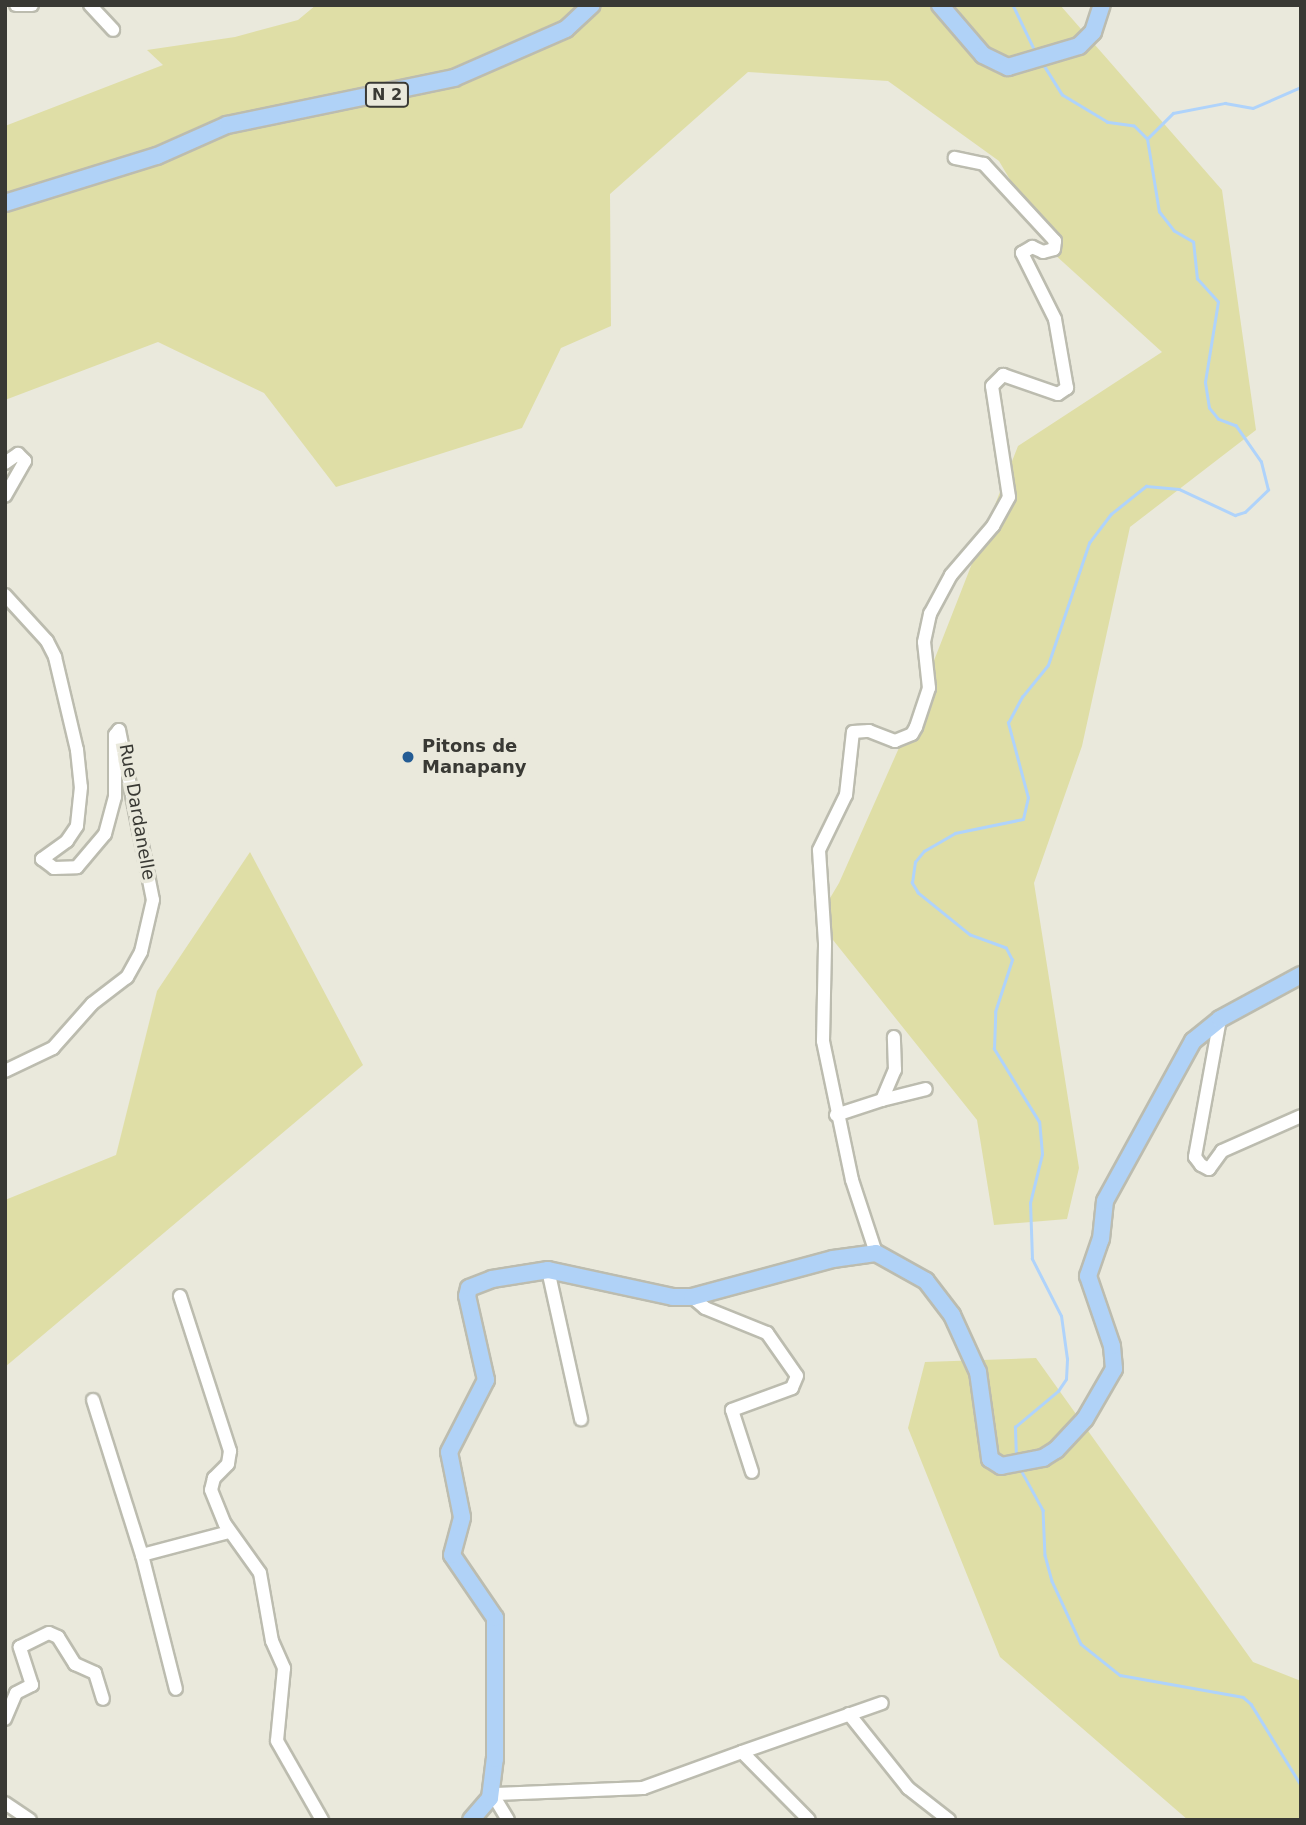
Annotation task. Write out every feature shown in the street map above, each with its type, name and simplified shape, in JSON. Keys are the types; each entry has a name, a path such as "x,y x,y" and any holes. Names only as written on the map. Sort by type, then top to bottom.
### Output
{"main road":[{"name":"N 2","path":"5,204 157,156 227,125 454,78 566,29 592,5"},
{"path":"940,5 988,59 1014,66 1079,46 1093,32 1102,5"},
{"path":"471,1820 491,1796 495,1759 495,1618 452,1555 462,1517 449,1452 486,1380 467,1296 469,1288 492,1279 548,1270 673,1297 692,1297 833,1259 876,1253 926,1281 952,1315 978,1372 990,1459 1001,1466 1028,1462 1056,1450 1074,1432 1114,1370 1112,1346 1088,1276 1101,1238 1105,1201 1186,1050 1220,1019 1301,975"}],"street":[{"path":"16,5 32,5"},
{"path":"90,5 113,30"},
{"path":"876,1253 836,1115 823,1041 825,943 819,850 846,795 853,732 869,731 895,741 912,734 929,688 924,642 930,614 956,567 993,526 1009,497 992,386 1003,375 1058,394 1066,388 1055,319 1022,253 1032,247 1043,252 1054,249 1055,241 984,164 955,158"},
{"path":"5,463 18,454 26,461 5,496"},
{"name":"Rue Dardanelle","path":"5,595 47,641 55,657 77,750 81,787 77,826 67,841 42,855 42,859 54,868 77,867 105,834 116,797 115,735 119,730 153,900 141,952 127,976 92,1004 53,1048 5,1071"},
{"path":"1220,1019 1195,1157 1201,1165 1209,1168 1222,1150 1301,1116"},
{"path":"882,1100 895,1070 894,1037"},
{"path":"836,1115 926,1089"},
{"path":"548,1270 581,1419"},
{"path":"180,1296 230,1451 229,1464 214,1478 211,1490 229,1532 265,1586 272,1641 284,1668 277,1741 322,1820"},
{"path":"692,1297 705,1308 767,1332 795,1371 797,1381 792,1388 732,1410 752,1472"},
{"path":"93,1400 142,1555 176,1689"},
{"path":"142,1555 229,1532"},
{"path":"5,1718 16,1693 32,1685 20,1647 49,1633 58,1637 75,1664 95,1673 103,1699"},
{"path":"491,1796 643,1788 882,1703"},
{"path":"849,1714 908,1788 949,1820"},
{"path":"741,1752 809,1820"},
{"path":"491,1796 508,1820"},
{"path":"5,1803 30,1820"}],"shaded area":[{"path":"316,5 1060,5 1222,190 1256,430 1130,527 1082,746 1034,883 1079,1168 1067,1219 994,1225 977,1120 817,920 839,883 906,732 1018,446 1162,352 1053,253 999,161 888,81 748,72 610,194 611,326 561,348 522,428 336,487 264,393 158,342 5,400 5,126 163,65 147,50 235,37 298,20"},
{"path":"250,852 363,1065 5,1367 5,1200 116,1155 157,991"},
{"path":"1036,1358 1253,1662 1301,1681 1301,1820 1188,1820 1000,1657 908,1428 925,1362"}],"waterway":[{"path":"1013,5 1036,53"},
{"path":"1016,1458 1015,1427 1058,1391 1066,1379 1067,1359 1061,1316 1032,1259 1030,1203 1042,1154 1039,1122 994,1049 995,1012 1012,960 1006,948 970,935 918,893 912,883 915,862 924,851 955,833 1023,819 1028,798 1008,723 1022,697 1048,665 1089,543 1111,514 1146,486 1179,489 1235,515 1245,512 1268,490 1261,462 1236,426 1218,419 1209,408 1205,382 1218,302 1197,279 1193,242 1174,231 1159,212 1147,139 1134,126 1107,122 1062,95 1041,62"},
{"path":"1148,138 1173,113 1225,103 1253,108 1301,87"},
{"path":"1021,1470 1043,1510 1045,1555 1052,1581 1081,1644 1120,1675 1243,1697 1251,1704 1301,1785"}],"place":[{"name":"Pitons de Manapany","path":"408,757"}]}
